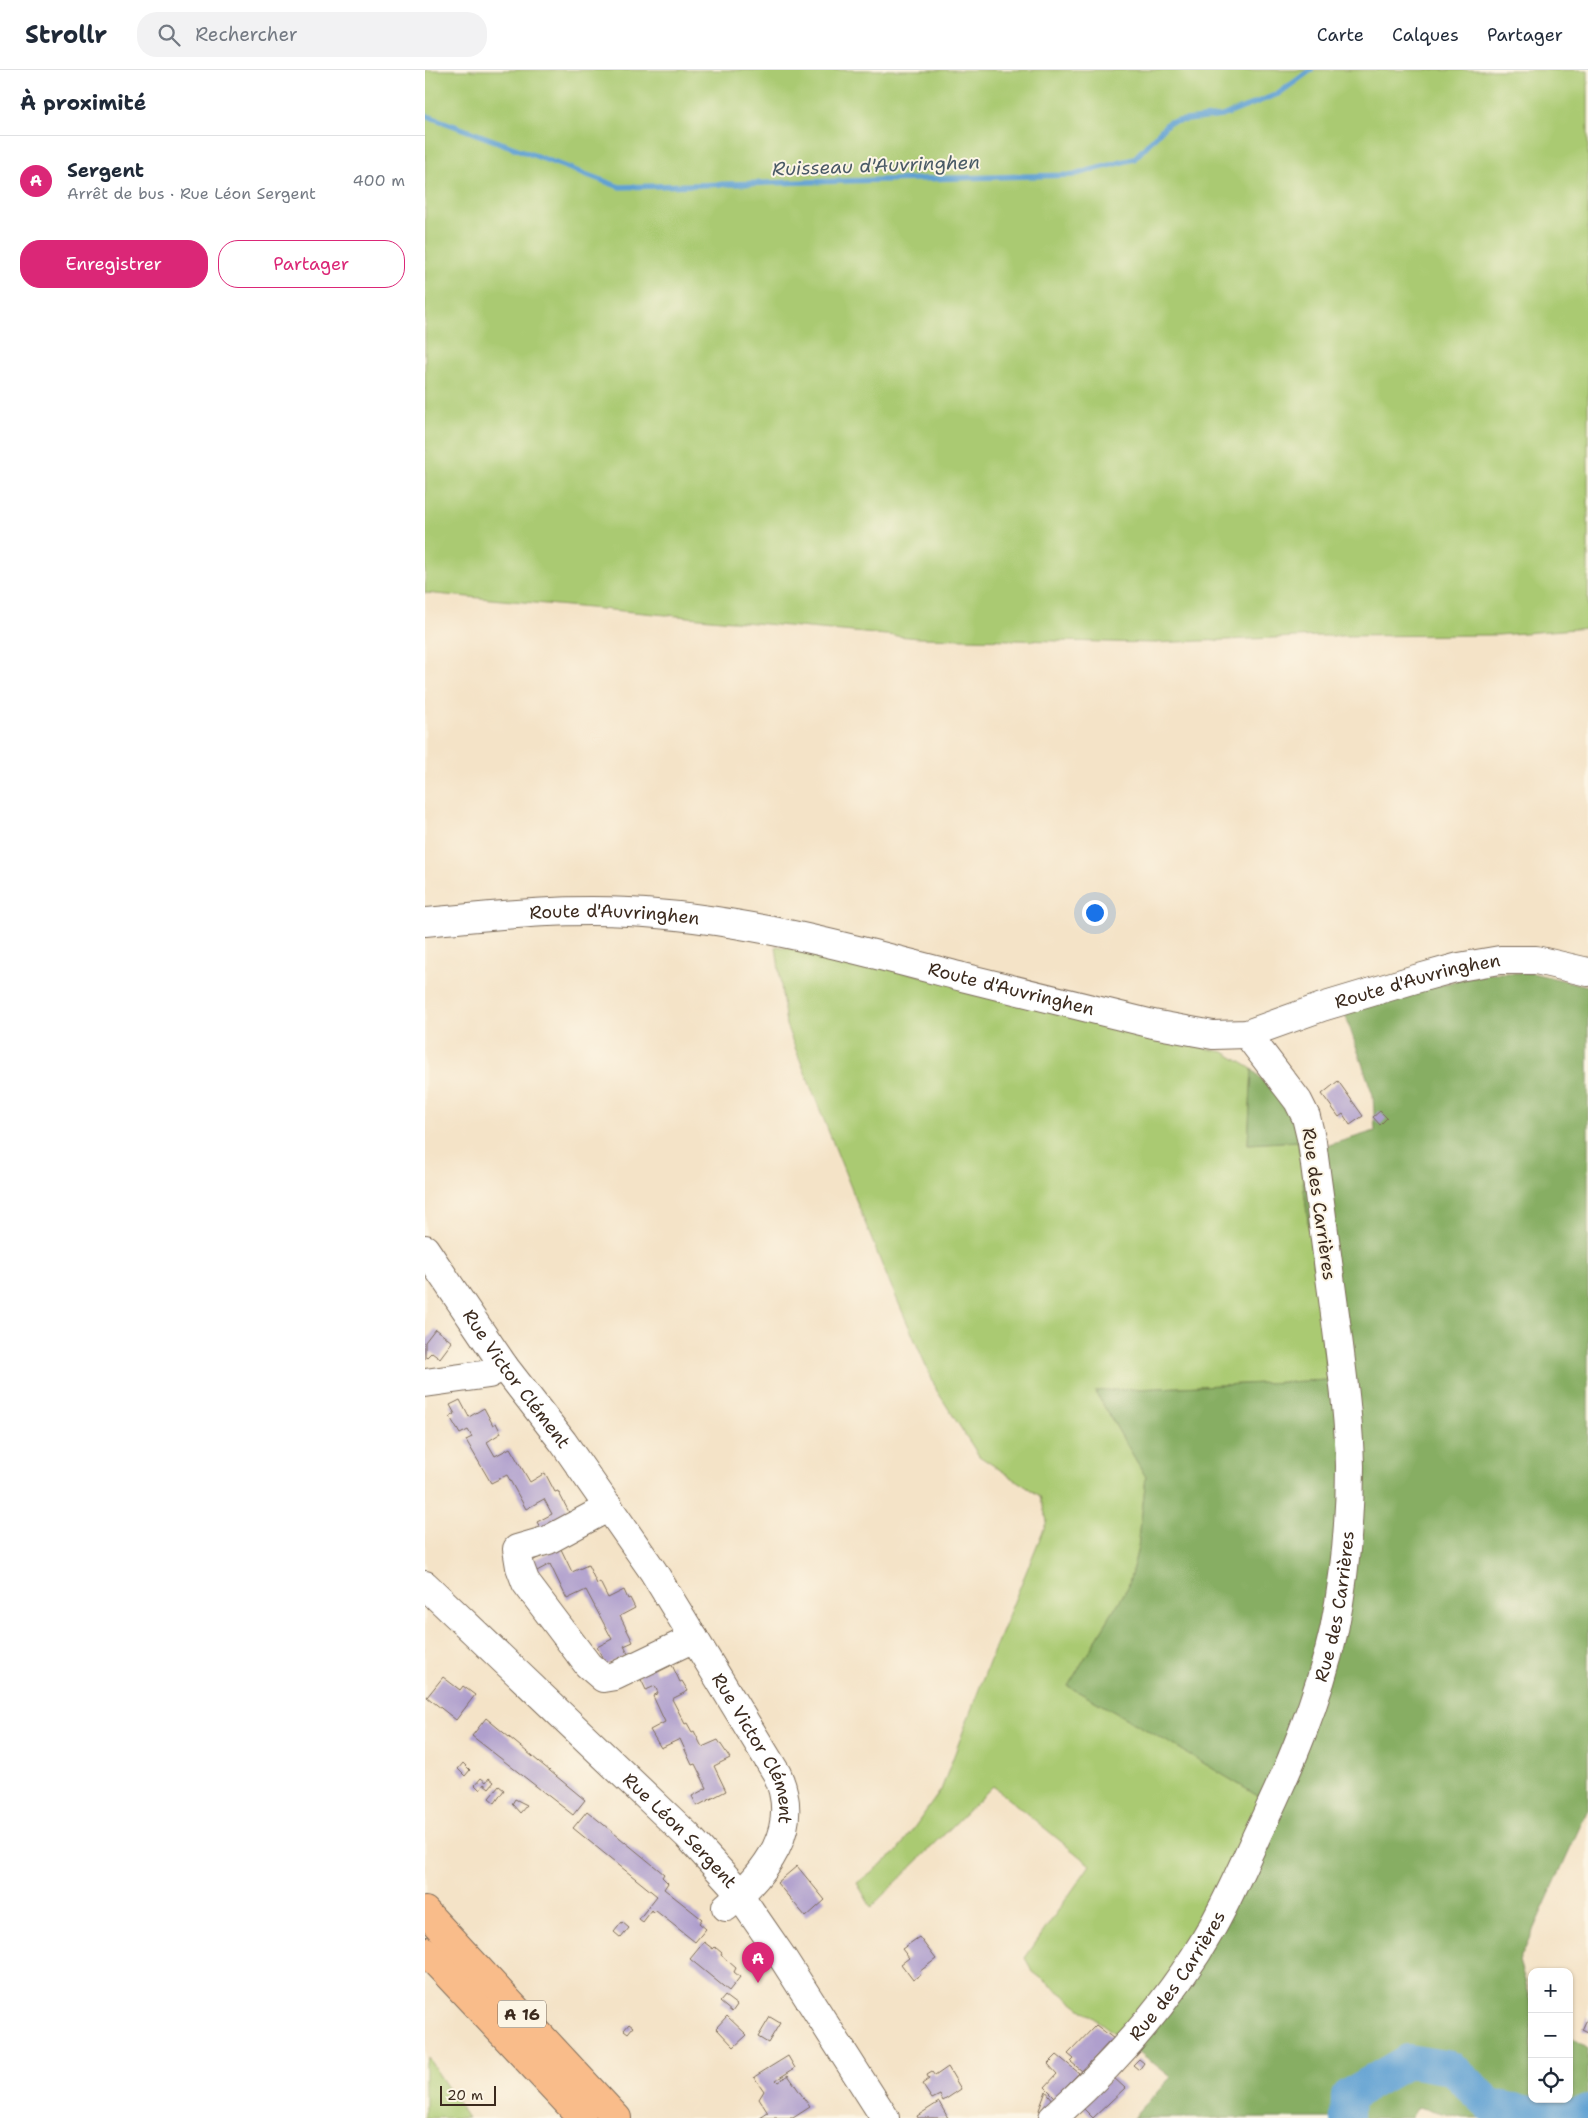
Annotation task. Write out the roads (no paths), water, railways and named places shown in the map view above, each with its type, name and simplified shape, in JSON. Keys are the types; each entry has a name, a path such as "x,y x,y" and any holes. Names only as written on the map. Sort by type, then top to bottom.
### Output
{"highway":[{"name":"A 16","path":"425,1911 617,2118"},
{"name":"A 16","path":"425,1951 582,2118"}],"street":[{"name":"Route d'Auvringhen","path":"425,922 522,914 596,911 663,915 714,921 818,940 1187,1031 1226,1036 1247,1034 1322,1007 1412,980 1489,962 1512,959 1536,960 1588,972"},
{"name":"Rue des Carrières","path":"1053,2118 1102,2074 1120,2053 1176,1982 1214,1925 1278,1792 1296,1748 1317,1690 1337,1611 1347,1533 1349,1446 1346,1400 1312,1142 1306,1117 1298,1101 1247,1034"},
{"name":"Rue Victor Clément","path":"425,1249 504,1366 563,1442 653,1571 777,1774 785,1800 781,1831 772,1856 755,1881 732,1901"},
{"path":"425,1383 489,1374 504,1366"},
{"path":"609,1507 548,1540 517,1549 526,1583 588,1665 603,1678 615,1676 694,1638"},
{"name":"Rue Léon Sergent","path":"425,1585 700,1847 723,1873 732,1901 774,1979 863,2118"},
{"name":"Rue Léon Sergent","path":"425,1608 668,1841 704,1880 732,1901 784,1960 885,2118"}],"waterway":[{"name":"Ruisseau d'Auvringhen","path":"425,115 620,187 1072,175 1134,159 1169,122 1222,116 1278,94 1311,70"},
{"path":"1347,2118 1348,2096 1408,2061 1451,2068 1492,2106 1558,2118"},
{"path":"1569,2118 1588,2111"}],"place":[{"name":"Sergent","path":"758,1983"}]}
